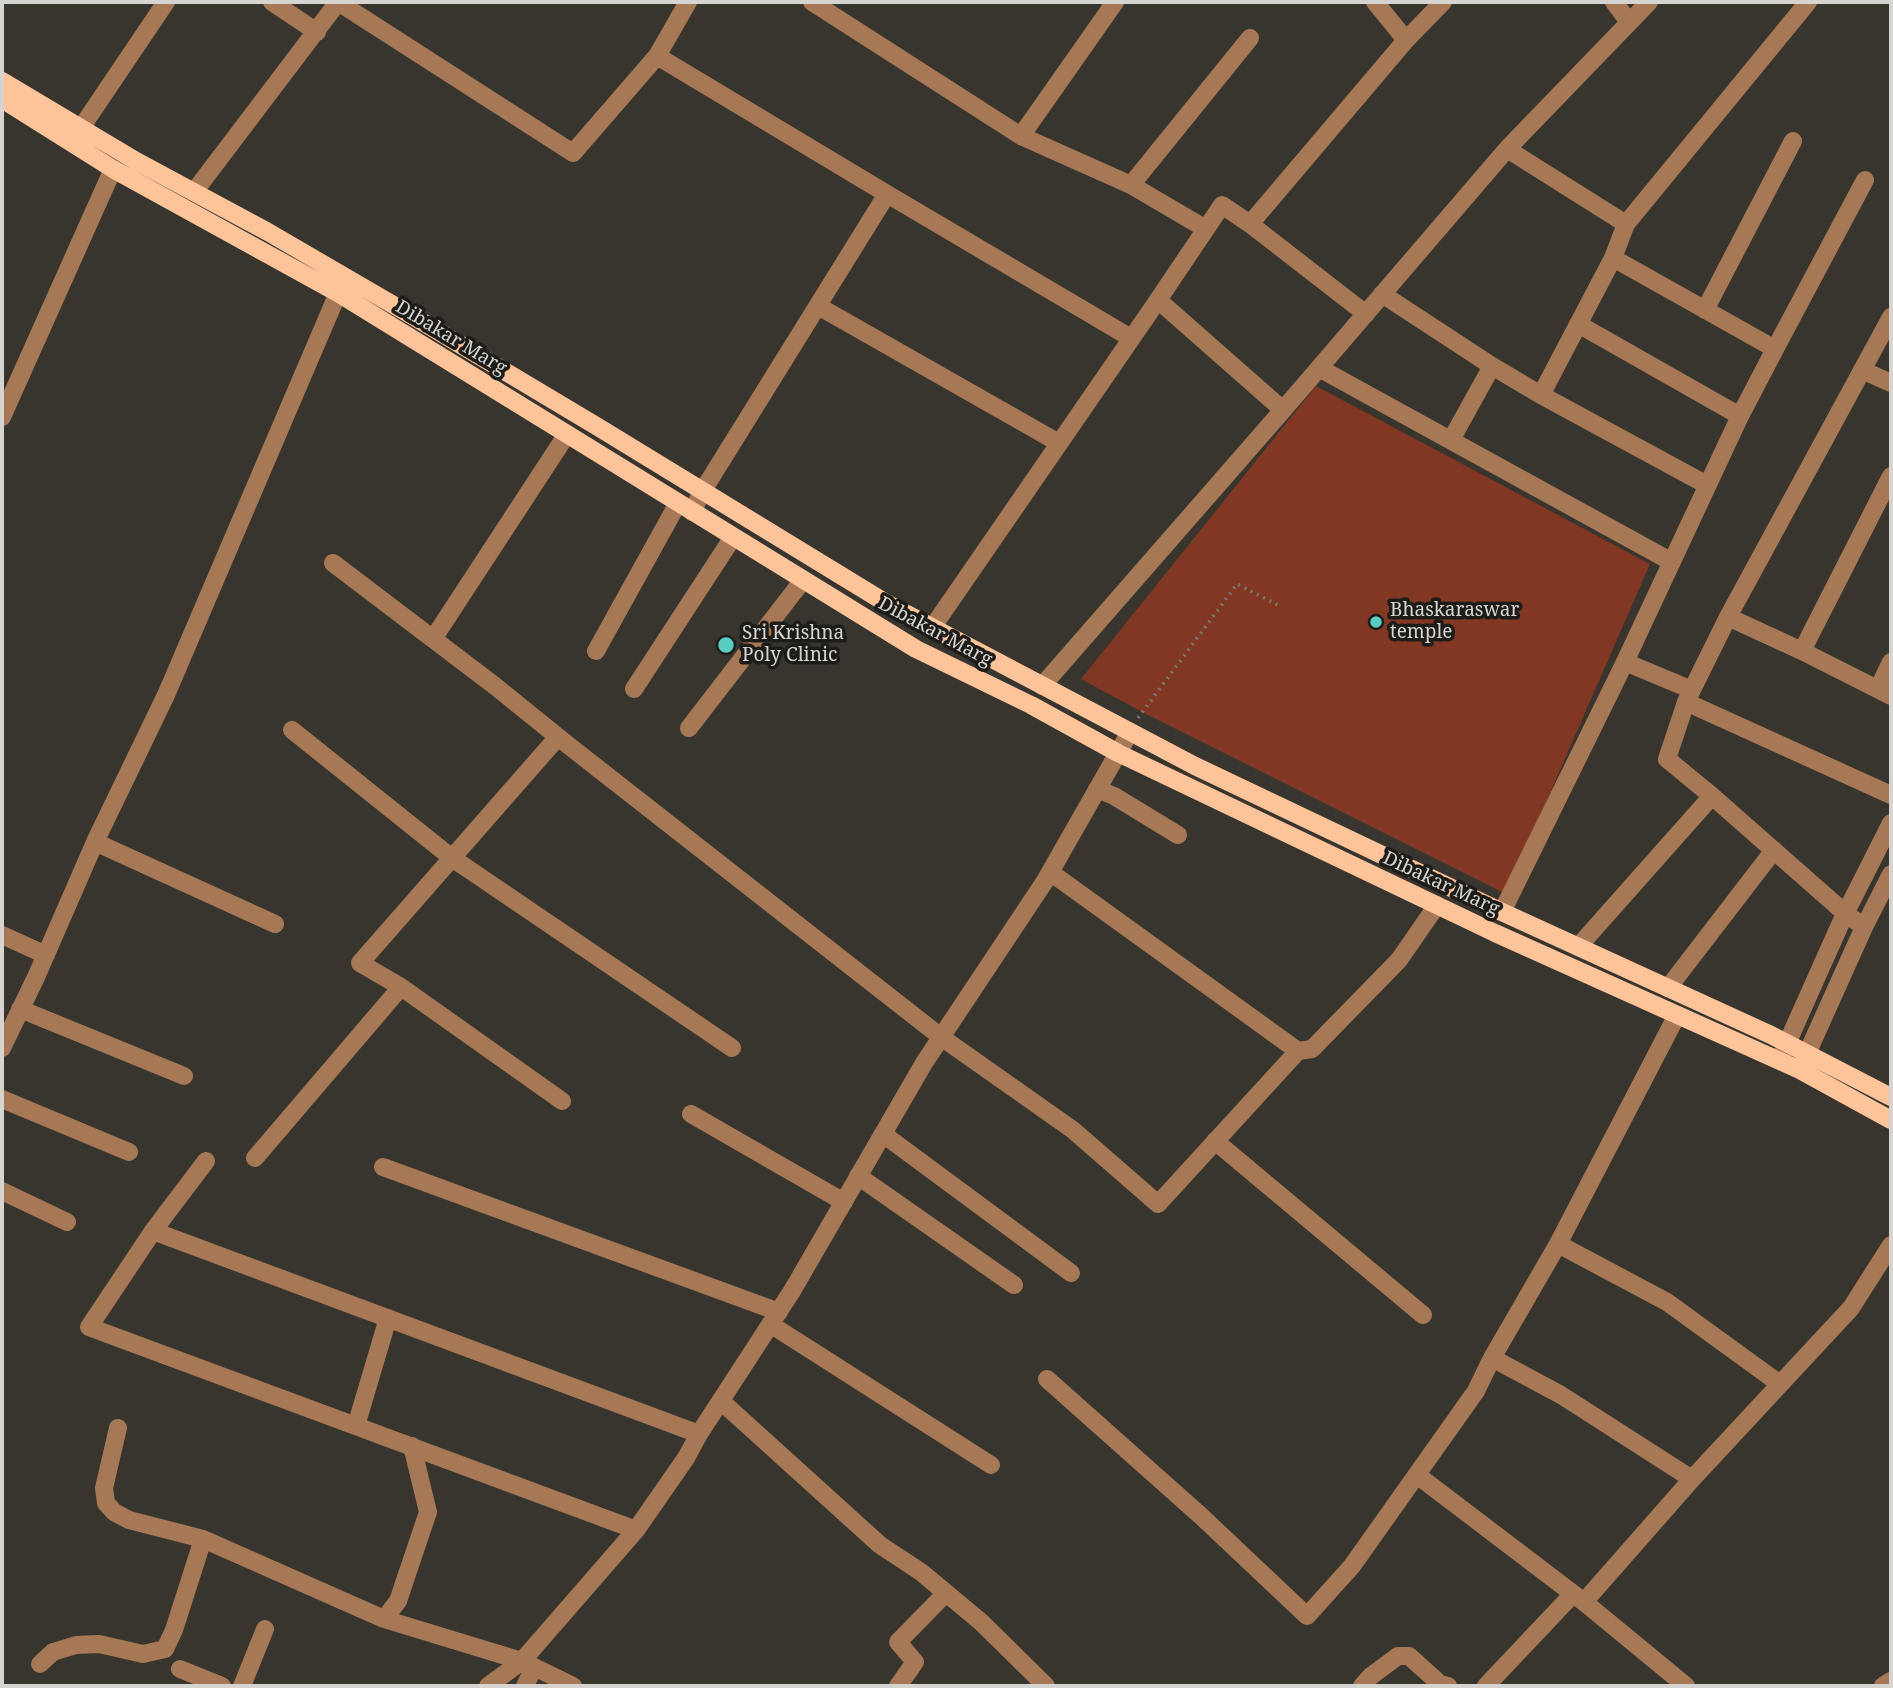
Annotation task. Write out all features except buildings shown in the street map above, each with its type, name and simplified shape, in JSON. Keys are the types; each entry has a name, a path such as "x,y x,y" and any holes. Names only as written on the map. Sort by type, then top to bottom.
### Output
{"main road":[{"name":"Dibakar Marg","path":"2,81 81,128 113,169 338,293 916,649 1031,705 1118,753 1567,965 1779,1060 1804,1062 1891,1097"},
{"name":"Dibakar Marg","path":"2,99 96,148 194,192 268,232 932,628 1195,766 1787,1044 1804,1062 1891,1120"}],"street":[{"path":"81,128 166,2"},
{"path":"272,2 317,32"},
{"path":"194,192 338,2 573,153 657,55 688,2"},
{"path":"812,2 1021,136 1131,185 1206,229"},
{"path":"1021,136 1115,2"},
{"path":"1375,2 1406,40"},
{"path":"1250,224 1406,40 1443,2"},
{"path":"1614,2 1629,22"},
{"path":"1042,686 1507,149 1649,2"},
{"path":"1541,395 1613,258 1626,224 1808,2"},
{"path":"1131,185 1250,38"},
{"path":"657,55 1131,338"},
{"path":"1705,310 1793,141"},
{"path":"1507,149 1626,224"},
{"path":"2,417 113,169"},
{"path":"1502,912 1625,662 1740,416 1865,180"},
{"path":"596,651 685,508 702,492 887,194"},
{"path":"932,628 1222,205 1366,313"},
{"path":"1613,258 1775,349"},
{"path":"2,1048 95,842 166,695 338,293"},
{"path":"1382,294 1541,395 1707,485"},
{"path":"1158,300 1283,410"},
{"path":"818,306 1059,443"},
{"path":"1864,927 1845,914 1667,759 1689,696 1728,617 1891,317"},
{"path":"1578,324 1740,416"},
{"path":"1451,440 1492,366"},
{"path":"1319,368 1671,562"},
{"path":"1862,370 1891,383"},
{"path":"433,639 568,434"},
{"path":"1802,651 1891,476"},
{"path":"634,689 733,537"},
{"path":"333,563 495,686 941,1037 1073,1130 1158,1204 1298,1051 1312,1049 1399,960 1437,905"},
{"path":"689,728 803,580"},
{"path":"1728,617 1885,693 1891,662"},
{"path":"1625,662 1891,795"},
{"path":"292,730 452,858 732,1048"},
{"path":"488,1686 528,1664 635,1530 686,1458 775,1318 924,1063 1050,872 1130,732"},
{"path":"558,737 360,963 401,988 562,1101"},
{"path":"1097,789 1114,796 1178,835"},
{"path":"1578,947 1712,796"},
{"path":"1779,1060 1845,914 1884,856 1891,823"},
{"path":"95,842 275,924"},
{"path":"1668,988 1773,850"},
{"path":"1050,872 1298,1051"},
{"path":"1804,1062 1864,927 1891,874"},
{"path":"2,935 46,955"},
{"path":"255,1158 401,988"},
{"path":"20,1009 184,1076"},
{"path":"1047,1379 1201,1516 1307,1616 1352,1566 1476,1391 1492,1358 1558,1244 1677,1015"},
{"path":"2,1098 129,1152"},
{"path":"691,1114 844,1202"},
{"path":"883,1134 1071,1273"},
{"path":"1215,1141 1423,1315"},
{"path":"206,1161 153,1231 89,1327 635,1530"},
{"path":"383,1167 775,1318 991,1465"},
{"path":"858,1177 1014,1284"},
{"path":"2,1191 67,1222"},
{"path":"153,1231 699,1434"},
{"path":"1558,1244 1667,1302 1780,1384"},
{"path":"1486,1686 1579,1598 1851,1308 1891,1245"},
{"path":"356,1426 388,1318"},
{"path":"1492,1358 1561,1395 1692,1479"},
{"path":"722,1402 880,1545 921,1573 981,1622 1046,1686"},
{"path":"118,1428 104,1488 106,1503 114,1512 129,1520 203,1539 384,1619 528,1664 573,1686"},
{"path":"384,1619 398,1601 428,1512 412,1446"},
{"path":"1417,1475 1579,1598 1686,1686"},
{"path":"40,1664 53,1652 76,1645 99,1644 143,1654 165,1649 174,1630 203,1539"},
{"path":"898,1686 915,1662 898,1642 946,1593"},
{"path":"243,1686 265,1629"},
{"path":"1362,1686 1398,1656 1409,1656 1440,1684 1448,1686"},
{"path":"525,1686 528,1664"},
{"path":"180,1670 222,1686"},
{"path":"1883,1686 1891,1681"}],"path":[{"path":"1130,732 1237,584 1280,606"}],"shaded area":[{"name":"Bhaskaraswar temple","path":"1316,386 1650,564 1506,894 1081,679"}],"place":[{"name":"Bhaskaraswar temple","path":"1376,622"},
{"name":"Sri Krishna Poly Clinic","path":"726,645"}]}
